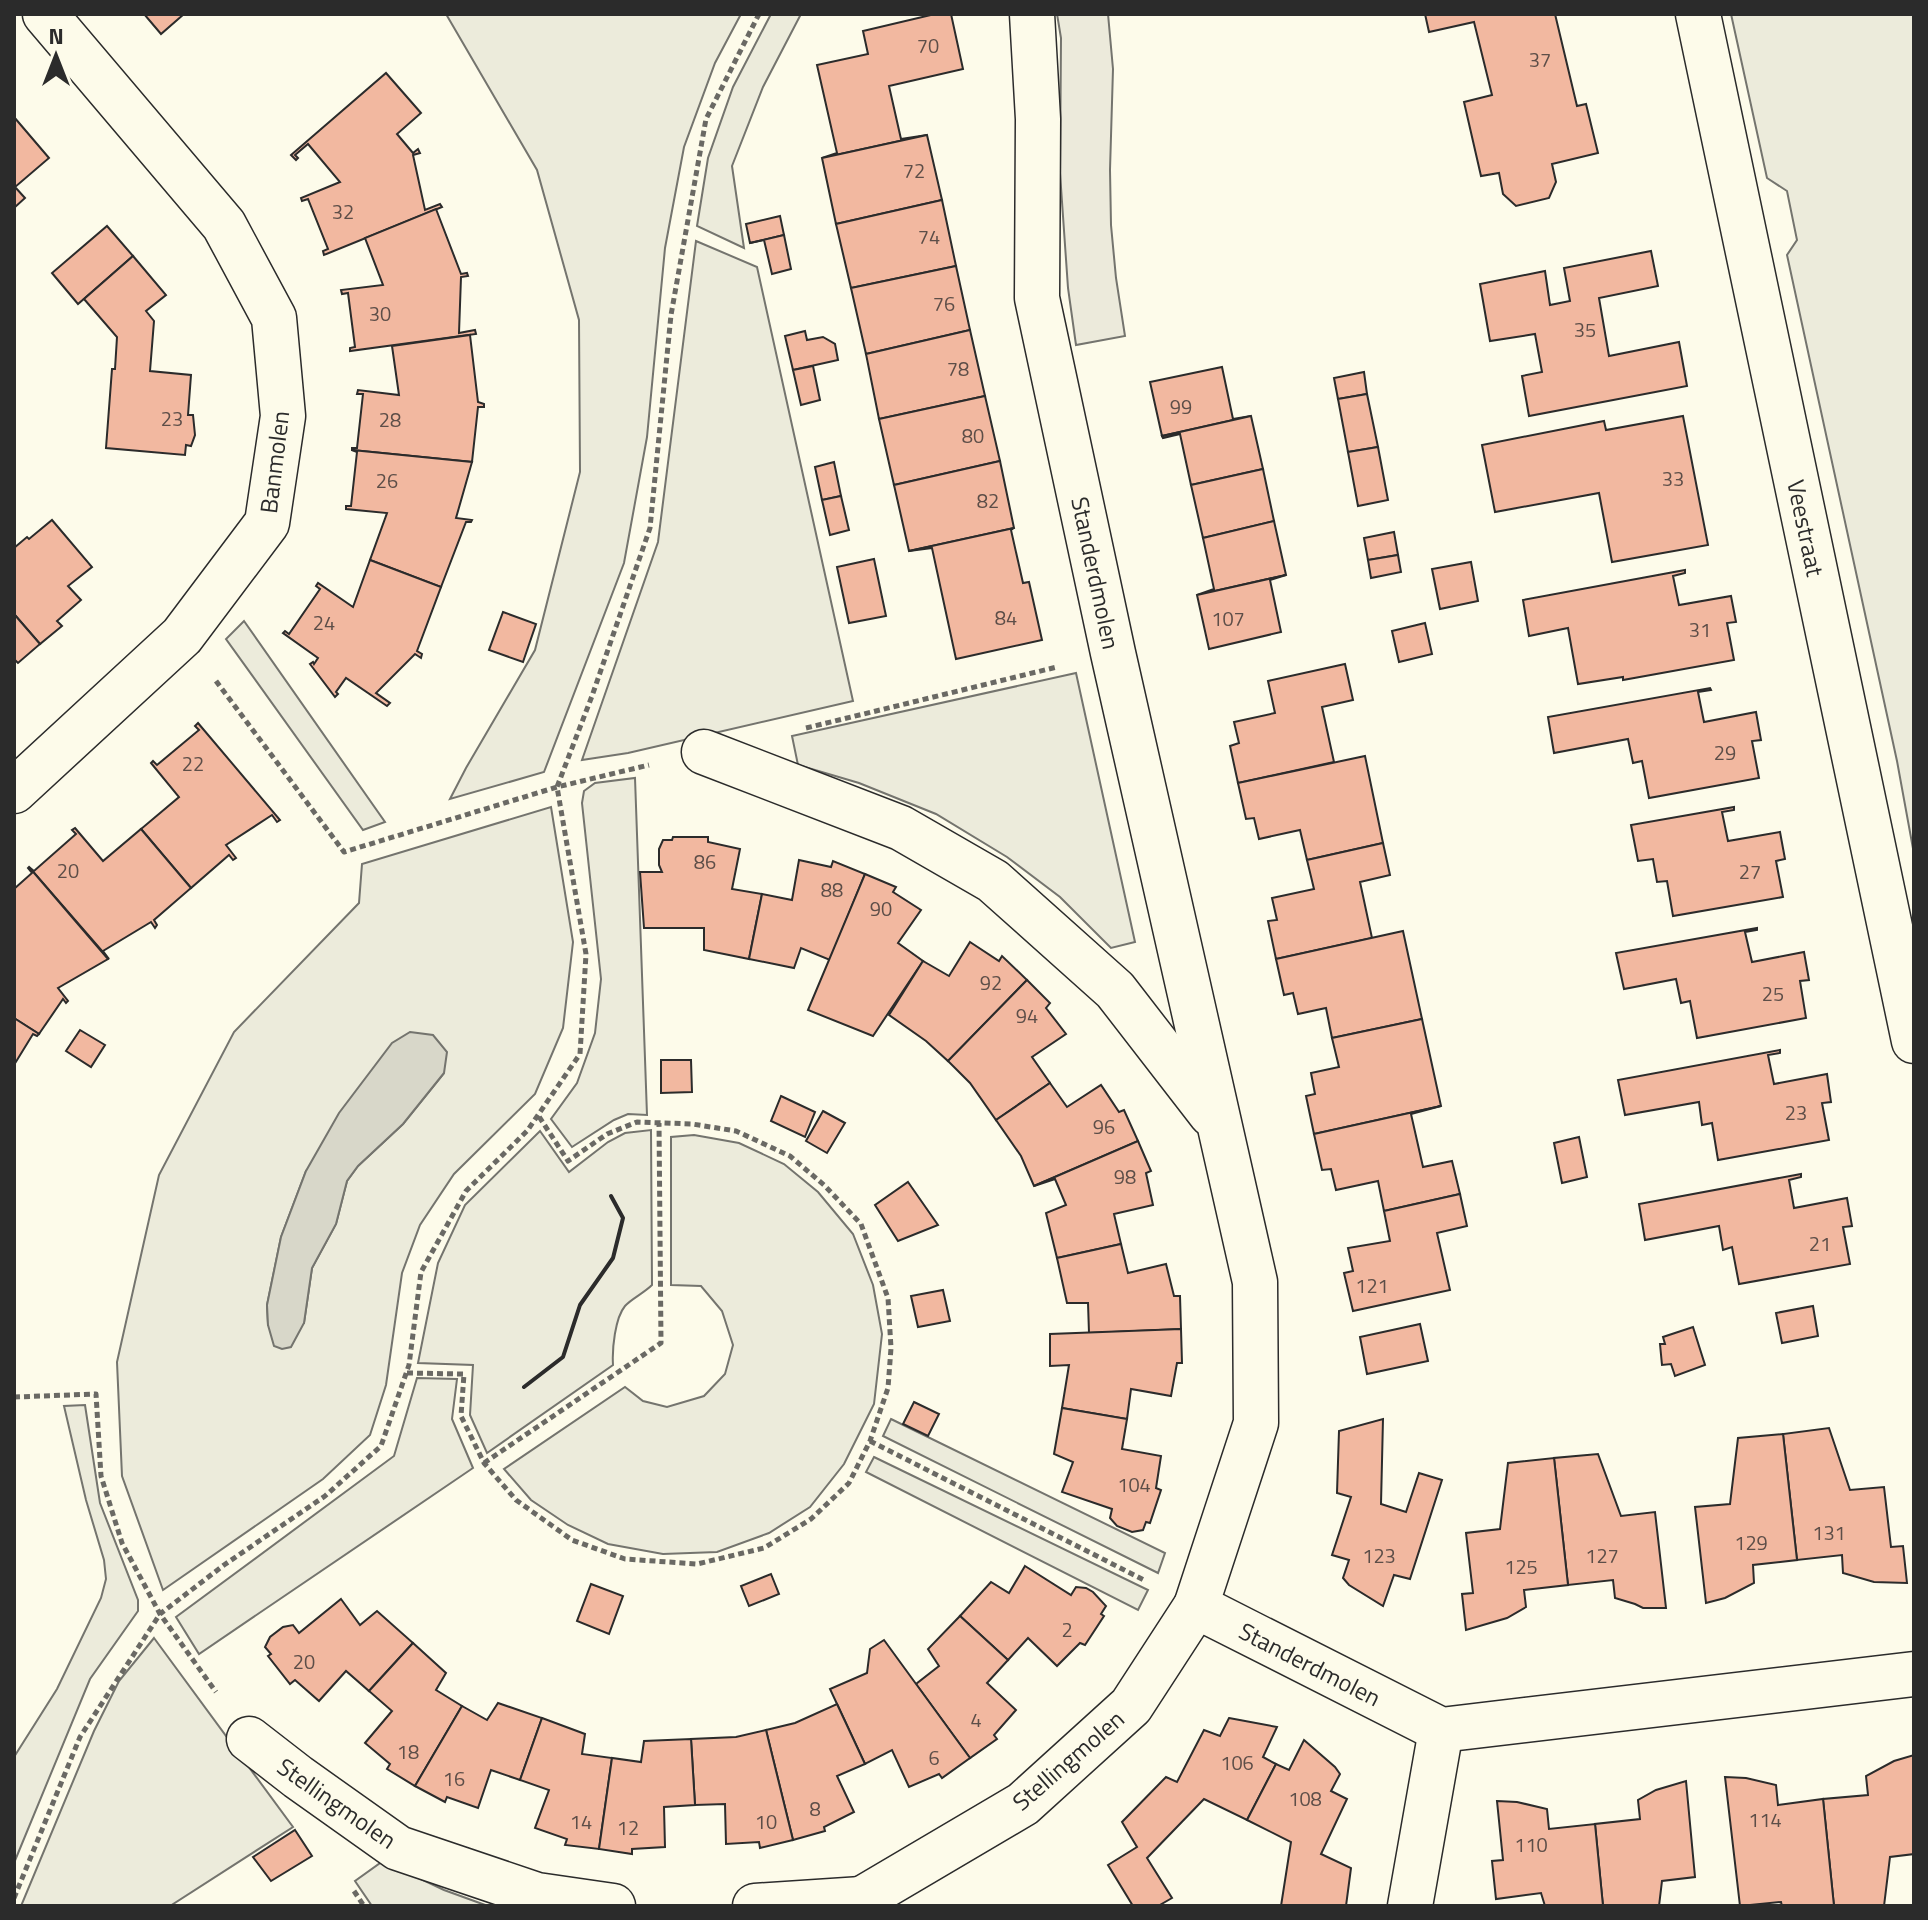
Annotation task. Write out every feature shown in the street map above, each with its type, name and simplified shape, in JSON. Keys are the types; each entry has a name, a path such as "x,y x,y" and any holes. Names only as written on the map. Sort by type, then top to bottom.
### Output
{"street":[{"name":"Banmolen","path":"14,791 182,636 267,523 283,416 274,318 224,225 45,14"},
{"name":"Standerdmolen","path":"1032,14 1038,119 1037,298 1113,653 1255,1282 1256,1423 1196,1606 1441,1730"},
{"name":"Veestraat","path":"1698,14 1914,1041"},
{"name":"Standerdmolen","path":"704,752 901,828 993,881 1115,990 1220,1125"},
{"name":"Stellingmolen","path":"755,1906 856,1902 1023,1804 1131,1706 1196,1606"},
{"path":"1410,1906 1441,1730 1914,1674"},
{"name":"Stellingmolen","path":"249,1739 398,1848 537,1895 613,1906"}],"path":[{"path":"14,1898 80,1737 160,1614 224,1565 325,1496 381,1446 407,1373 421,1272 466,1191 527,1131 580,1054 586,954 557,787 650,528 671,315 706,119 759,14"},
{"path":"182,636 344,852 557,787 704,752"},
{"path":"795,730 1113,653"},
{"path":"407,1373 464,1374 461,1416 484,1463 516,1500 572,1540 625,1559 697,1564 764,1548 811,1519 849,1483 870,1441 888,1388 891,1348 888,1298 861,1224 824,1185 790,1156 736,1131 692,1124 637,1122 607,1134 568,1161 538,1115"},
{"path":"484,1463 661,1343 659,1123"},
{"path":"14,1397 96,1394 101,1476 122,1543 160,1614 249,1739"},
{"path":"870,1441 1196,1606"},
{"path":"348,1882 364,1906"}],"shaded area":[{"path":"446,14 741,14 715,63 684,147 665,248 647,437 624,563 544,772 450,799 535,650 580,472 579,320 537,170"},
{"path":"771,14 801,14 763,87 732,166 744,248 697,226 708,158 733,87"},
{"path":"1057,14 1108,14 1113,69 1111,225 1125,336 1076,345 1068,288 1060,173 1061,38"},
{"path":"1731,14 1914,14 1914,854 1897,761 1787,255 1797,240 1787,191 1767,178"},
{"path":"696,241 757,267 853,701 628,753 582,760 658,542"},
{"path":"244,621 385,822 363,830 226,639"},
{"path":"1076,673 1135,942 1111,948 1060,897 1007,857 936,814 859,783 798,765 792,736"},
{"path":"635,778 647,1115 628,1114 572,1147 551,1119 577,1083 595,1033 601,979 582,803 584,791 595,783"},
{"path":"551,807 573,942 563,1028 535,1094 454,1174 420,1225 402,1273 386,1385 370,1435 323,1479 163,1590 122,1476 117,1362 159,1175 234,1032 359,903 362,864","holes":["444,1073 403,1124 358,1166 347,1181 336,1224 312,1268 304,1323 268,1325 267,1305 281,1237 306,1171"]},
{"path":"410,1032 433,1035 447,1052 444,1073 403,1124 358,1166 347,1181 336,1224 312,1268 304,1323 291,1347 282,1349 274,1346 267,1305 281,1237 306,1171 339,1113 392,1043"},
{"path":"651,1130 652,1285 622,1311 615,1334 613,1365 487,1453 470,1415 473,1365 418,1363 438,1263 465,1205 540,1131 569,1172 625,1133"},
{"path":"694,1135 739,1143 784,1164 818,1192 853,1234 873,1285 882,1334 874,1404 844,1464 810,1507 769,1533 717,1552 663,1554 608,1544 568,1525 531,1500 504,1469 625,1387 643,1401 667,1407 704,1396 725,1374 733,1345 722,1311 701,1286 671,1285 671,1137"},
{"path":"417,1378 457,1379 452,1419 473,1468 199,1654 176,1617 394,1456"},
{"path":"85,1405 100,1503 138,1600 138,1611 90,1679 14,1863 14,1757 57,1689 101,1598 106,1579 104,1560 64,1406"},
{"path":"891,1419 1165,1553 1158,1573 883,1436"},
{"path":"874,1457 1148,1590 1138,1610 866,1472"},
{"path":"154,1638 293,1827 170,1906 21,1906 94,1731 119,1681"},
{"path":"383,1861 444,1890 488,1906 372,1906 355,1881"}],"building":[{"path":"144,14 184,14 161,34"},
{"path":"935,14 951,14 963,69 889,86 901,139 927,135 822,158 837,153 817,65 868,54 863,31"},
{"path":"1425,14 1555,14 1577,106 1586,104 1598,153 1552,164 1556,182 1549,198 1516,206 1503,194 1499,173 1481,176 1464,102 1492,95 1474,22 1429,32"},
{"path":"386,73 421,113 397,134 413,153 418,149 420,153 413,155 425,210 440,204 442,207 324,255 323,251 328,249 308,199 302,201 301,198 340,182 308,144 295,155 296,160 291,155"},
{"path":"14,117 49,158 15,187 25,198 14,208"},
{"path":"927,135 942,200 836,224 822,158"},
{"path":"942,200 956,266 851,288 836,224"},
{"path":"436,209 461,274 467,273 468,276 461,277 459,333 475,330 476,334 350,351 355,347 348,293 342,294 341,290 383,285 365,238"},
{"path":"780,216 784,235 750,243 746,224"},
{"path":"107,226 133,256 78,304 52,273"},
{"path":"784,235 791,269 772,274 764,240 750,243"},
{"path":"1651,251 1658,286 1599,298 1609,356 1679,342 1687,386 1529,416 1522,376 1542,372 1535,334 1490,341 1480,284 1545,271 1550,305 1570,301 1564,268"},
{"path":"133,256 166,295 146,311 154,321 150,371 191,375 188,415 193,415 195,435 191,446 186,445 185,455 106,448 117,337 84,299"},
{"path":"956,266 970,330 866,354 851,288"},
{"path":"970,330 985,396 879,419 866,354"},
{"path":"805,331 807,340 823,337 835,344 838,360 793,370 785,336"},
{"path":"470,335 478,402 484,404 484,407 478,407 472,462 352,450 357,448 363,394 357,394 358,390 399,395 392,346"},
{"path":"813,366 820,400 801,405 793,370"},
{"path":"1222,367 1233,419 1251,416 1162,436 1150,382"},
{"path":"1364,372 1367,394 1338,399 1334,378"},
{"path":"1367,394 1378,447 1348,452 1338,399"},
{"path":"985,396 1000,461 894,485 879,419"},
{"path":"1251,416 1263,469 1191,485 1180,434 1162,436"},
{"path":"1683,416 1708,545 1612,562 1599,493 1495,512 1482,445 1604,421 1606,430"},
{"path":"1378,447 1388,500 1358,506 1348,452"},
{"path":"352,450 472,462 456,518 472,520 466,522 441,587 370,560 387,513 346,509 346,506 351,506 357,452"},
{"path":"1000,461 1014,528 909,551 894,485"},
{"path":"834,462 841,496 822,500 815,467"},
{"path":"1263,469 1274,521 1203,538 1191,485"},
{"path":"841,496 849,530 830,535 822,500"},
{"path":"52,520 92,567 68,586 81,600 57,621 62,626 40,644 14,614 14,548"},
{"path":"1274,521 1286,575 1197,595 1214,589 1203,538"},
{"path":"1014,528 1011,530 1023,583 1029,582 1042,640 956,659 932,548 909,551"},
{"path":"1394,532 1398,555 1368,560 1364,538"},
{"path":"1398,555 1401,572 1371,578 1368,560"},
{"path":"874,559 886,616 849,623 837,567"},
{"path":"370,560 441,587 417,651 422,654 421,658 415,654 376,693 390,703 387,706 346,678 335,697 310,664 318,658 283,633 289,634 320,589 316,586 318,583 353,607"},
{"path":"1471,562 1478,601 1440,609 1432,569"},
{"path":"1685,570 1685,573 1673,576 1679,605 1731,596 1736,622 1727,623 1734,660 1623,680 1623,677 1578,684 1568,628 1529,636 1523,600"},
{"path":"1286,575 1270,580 1281,632 1209,649 1197,595"},
{"path":"503,612 536,624 523,662 489,650"},
{"path":"14,614 40,644 18,663 14,659"},
{"path":"1425,623 1432,654 1399,662 1392,631"},
{"path":"1345,664 1353,700 1322,707 1334,762 1238,783 1230,746 1239,743 1234,722 1275,713 1268,681"},
{"path":"1710,688 1698,692 1704,722 1756,712 1761,740 1752,741 1759,778 1649,798 1642,761 1633,763 1628,739 1554,753 1548,717"},
{"path":"198,723 280,820 277,822 272,815 226,845 236,858 233,860 229,855 191,888 141,829 179,797 151,763 153,761 157,765 199,730 195,726"},
{"path":"1365,756 1383,843 1307,860 1300,830 1259,839 1254,818 1246,819 1238,783"},
{"path":"1734,807 1734,810 1722,812 1728,841 1780,832 1785,859 1776,861 1783,897 1673,916 1667,881 1657,882 1653,859 1638,861 1631,825"},
{"path":"75,828 103,861 141,829 191,888 154,920 155,928 151,922 103,951 109,959 29,867 34,871 76,834 72,830"},
{"path":"673,837 708,837 708,842 740,849 732,889 762,894 749,959 704,950 704,928 644,928 640,872 662,872 659,849 663,840 672,840"},
{"path":"1383,843 1390,875 1360,882 1372,938 1276,959 1268,921 1277,920 1272,898 1314,889 1307,860"},
{"path":"799,860 831,867 833,861 865,874 830,960 801,948 794,968 749,959 762,894 792,900"},
{"path":"29,867 108,959 58,988 68,1001 66,1003 63,999 39,1034 14,1018 14,889 32,873"},
{"path":"865,874 896,887 893,892 921,910 898,943 923,961 873,1036 808,1010"},
{"path":"1757,928 1745,932 1752,962 1804,952 1809,980 1800,981 1806,1018 1697,1038 1690,1001 1681,1003 1676,979 1624,989 1616,953"},
{"path":"1403,931 1422,1019 1332,1038 1326,1008 1298,1014 1293,993 1284,995 1276,959"},
{"path":"970,942 999,961 1002,956 1027,980 948,1061 889,1015 923,961 949,976"},
{"path":"1027,980 1050,1003 1046,1008 1066,1034 1032,1057 1050,1083 996,1120 970,1083 948,1061"},
{"path":"14,1018 39,1034 33,1034 14,1065"},
{"path":"1422,1019 1441,1106 1314,1134 1306,1096 1315,1094 1311,1073 1339,1067 1332,1038"},
{"path":"80,1030 105,1045 91,1067 66,1051"},
{"path":"1780,1050 1780,1053 1768,1055 1774,1084 1827,1074 1831,1102 1822,1103 1829,1140 1718,1160 1712,1123 1702,1125 1699,1102 1625,1115 1618,1080"},
{"path":"661,1060 691,1060 692,1092 661,1093"},
{"path":"1050,1083 1067,1107 1101,1085 1119,1112 1124,1110 1138,1141 1034,1186 1021,1156 996,1120"},
{"path":"781,1096 815,1112 805,1137 771,1121"},
{"path":"1441,1106 1411,1114 1423,1167 1452,1161 1460,1194 1384,1211 1378,1181 1336,1190 1331,1169 1322,1170 1314,1134"},
{"path":"823,1111 845,1123 827,1153 806,1141"},
{"path":"1579,1137 1587,1177 1562,1183 1554,1143"},
{"path":"1138,1141 1151,1171 1146,1173 1153,1205 1114,1214 1121,1244 1057,1258 1046,1213 1066,1205 1055,1179 1034,1186"},
{"path":"1801,1174 1801,1177 1789,1180 1794,1208 1847,1198 1852,1226 1843,1227 1850,1264 1739,1284 1732,1247 1723,1250 1719,1226 1645,1240 1639,1204"},
{"path":"908,1182 938,1225 898,1241 875,1205"},
{"path":"1460,1194 1467,1226 1437,1233 1450,1290 1353,1311 1344,1273 1353,1271 1348,1248 1390,1241 1384,1211"},
{"path":"1121,1244 1128,1273 1166,1264 1174,1296 1180,1296 1181,1329 1089,1333 1088,1303 1067,1303 1057,1258"},
{"path":"943,1290 950,1321 918,1327 911,1296"},
{"path":"1813,1306 1818,1336 1782,1343 1776,1313"},
{"path":"1420,1324 1428,1361 1367,1374 1360,1337"},
{"path":"1693,1327 1705,1365 1675,1376 1671,1364 1662,1365 1660,1344 1665,1344 1663,1337"},
{"path":"1181,1329 1182,1363 1177,1363 1171,1396 1131,1389 1127,1419 1062,1408 1069,1365 1050,1366 1050,1334"},
{"path":"914,1402 939,1414 928,1436 903,1424"},
{"path":"1062,1408 1127,1419 1122,1449 1161,1456 1156,1488 1161,1490 1150,1523 1146,1522 1143,1530 1132,1532 1117,1526 1110,1518 1112,1509 1062,1492 1073,1462 1054,1454"},
{"path":"1383,1419 1381,1504 1406,1512 1419,1473 1442,1480 1410,1579 1394,1575 1383,1606 1349,1585 1343,1578 1349,1560 1332,1555 1351,1497 1337,1493 1339,1431"},
{"path":"1829,1428 1850,1490 1884,1487 1891,1547 1903,1546 1907,1583 1874,1582 1843,1573 1842,1555 1797,1560 1783,1434"},
{"path":"1783,1434 1797,1560 1753,1565 1754,1583 1725,1598 1706,1603 1695,1507 1730,1504 1738,1438"},
{"path":"1598,1454 1621,1516 1655,1512 1666,1608 1643,1608 1615,1598 1613,1580 1568,1585 1554,1458"},
{"path":"1554,1458 1568,1585 1524,1590 1526,1607 1507,1618 1466,1630 1462,1594 1473,1593 1466,1533 1500,1529 1508,1463"},
{"path":"1025,1566 1071,1595 1076,1587 1086,1588 1106,1606 1101,1614 1104,1616 1085,1645 1080,1643 1057,1666 1028,1638 1008,1660 960,1616 991,1582 1009,1593"},
{"path":"771,1574 779,1594 749,1606 741,1586"},
{"path":"591,1584 623,1596 609,1634 577,1621"},
{"path":"341,1599 360,1625 377,1611 413,1643 369,1691 346,1671 319,1701 295,1680 290,1684 268,1656 271,1654 265,1647 270,1637 283,1627 293,1625 299,1633"},
{"path":"960,1616 1008,1660 987,1683 1016,1710 994,1735 997,1739 970,1758 916,1684 939,1666 928,1649"},
{"path":"884,1640 970,1758 942,1778 939,1774 909,1787 892,1750 865,1764 830,1689 867,1673 870,1649"},
{"path":"413,1643 446,1673 436,1690 462,1706 415,1786 387,1769 390,1764 365,1743 392,1711 369,1691"},
{"path":"498,1703 542,1718 520,1780 491,1770 478,1808 447,1797 445,1802 415,1786 462,1706 487,1720"},
{"path":"837,1704 865,1764 837,1776 854,1812 824,1827 825,1831 793,1840 766,1730 795,1723"},
{"path":"542,1718 585,1734 582,1754 612,1758 599,1849 565,1845 567,1839 535,1828 549,1790 520,1780"},
{"path":"1229,1718 1277,1727 1263,1757 1276,1764 1247,1820 1204,1799 1147,1858 1172,1898 1158,1906 1133,1906 1108,1865 1137,1847 1122,1822 1166,1777 1177,1782 1204,1730 1220,1736"},
{"path":"766,1730 793,1840 760,1848 759,1842 726,1844 725,1804 695,1805 691,1739 736,1737"},
{"path":"691,1739 695,1805 664,1807 665,1847 632,1849 632,1854 599,1849 612,1758 641,1762 644,1741"},
{"path":"1304,1740 1335,1767 1340,1774 1331,1791 1347,1799 1321,1854 1351,1868 1346,1906 1281,1906 1291,1842 1247,1820 1276,1764 1289,1770"},
{"path":"1914,1755 1914,1854 1890,1857 1884,1906 1834,1906 1823,1799 1868,1795 1866,1776 1894,1761"},
{"path":"1725,1777 1776,1785 1778,1805 1823,1799 1834,1906 1782,1906 1781,1902 1740,1906"},
{"path":"1686,1781 1695,1877 1662,1881 1659,1906 1603,1906 1595,1824 1640,1819 1638,1800 1656,1790"},
{"path":"1497,1801 1547,1809 1549,1829 1595,1824 1603,1906 1545,1906 1541,1893 1496,1899 1492,1861 1503,1860"},
{"path":"295,1830 312,1856 271,1881 253,1857"}],"wall":[{"path":"524,1387 563,1357 580,1305 613,1258 623,1218 611,1196"}]}
